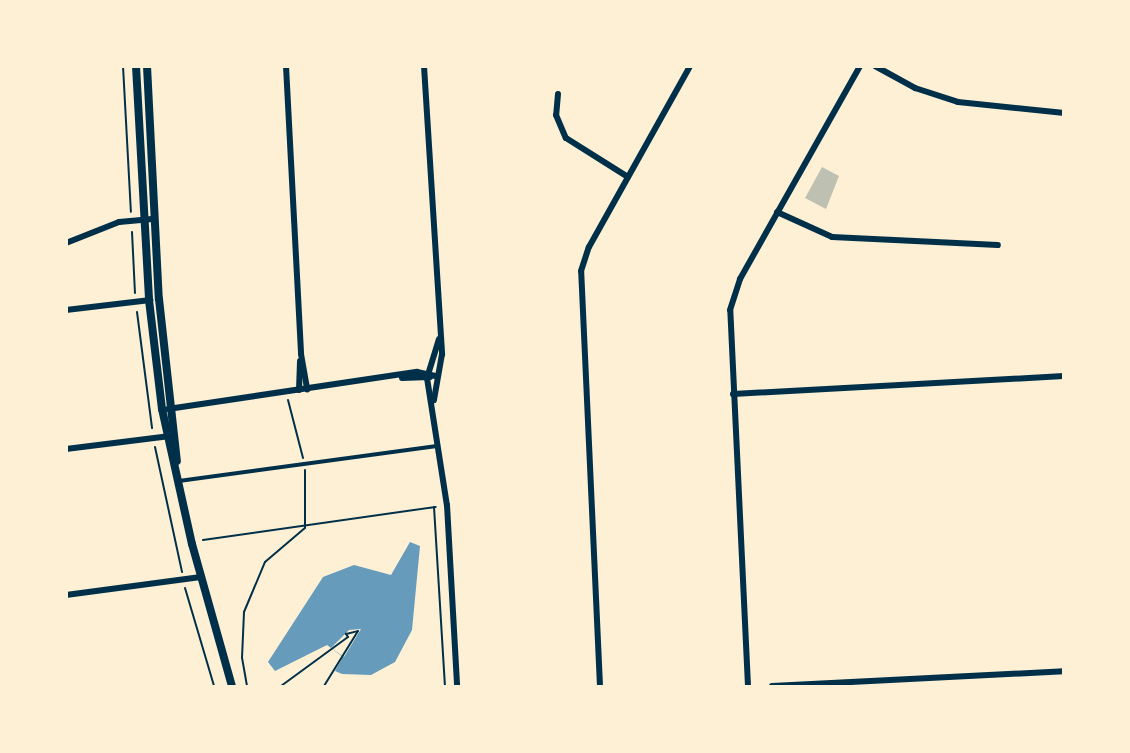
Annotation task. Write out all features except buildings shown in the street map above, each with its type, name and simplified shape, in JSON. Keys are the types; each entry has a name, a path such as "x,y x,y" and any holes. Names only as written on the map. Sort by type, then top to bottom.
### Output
{"street":[{"path":"136,66 149,300 192,544 231,685"},
{"path":"147,66 167,409"},
{"path":"286,66 301,354 299,390"},
{"path":"424,66 442,361 436,376 434,405"},
{"path":"600,687 580,282 589,247 690,66"},
{"path":"748,687 729,322 733,298 860,66"},
{"path":"875,66 915,88 958,102 1063,113"},
{"path":"558,94 556,115 566,138 628,177"},
{"path":"778,212 832,237 998,244"},
{"path":"66,243 120,222 155,219"},
{"path":"66,310 159,299"},
{"path":"439,339 427,374 434,405 447,505 457,687"},
{"path":"301,354 307,389"},
{"path":"167,409 397,377 427,374 436,376"},
{"path":"733,394 1063,376"},
{"path":"66,449 171,436"},
{"path":"66,595 201,577"},
{"path":"772,687 900,683 1063,671"}],"lane":[{"path":"179,481 439,446"}],"path":[{"path":"192,544 306,524 447,505"},
{"path":"434,507 445,687"},
{"path":"247,687 242,638 250,593 265,562 306,524"},
{"path":"281,687 348,638 350,631 358,631 324,687"}],"water":[{"path":"410,542 420,546 412,630 395,662 371,675 342,674 335,671 343,657 327,645 275,671 268,662 323,577 354,565 391,575"}],"pier":[{"path":"361,629 344,657 331,648 349,630"}]}
